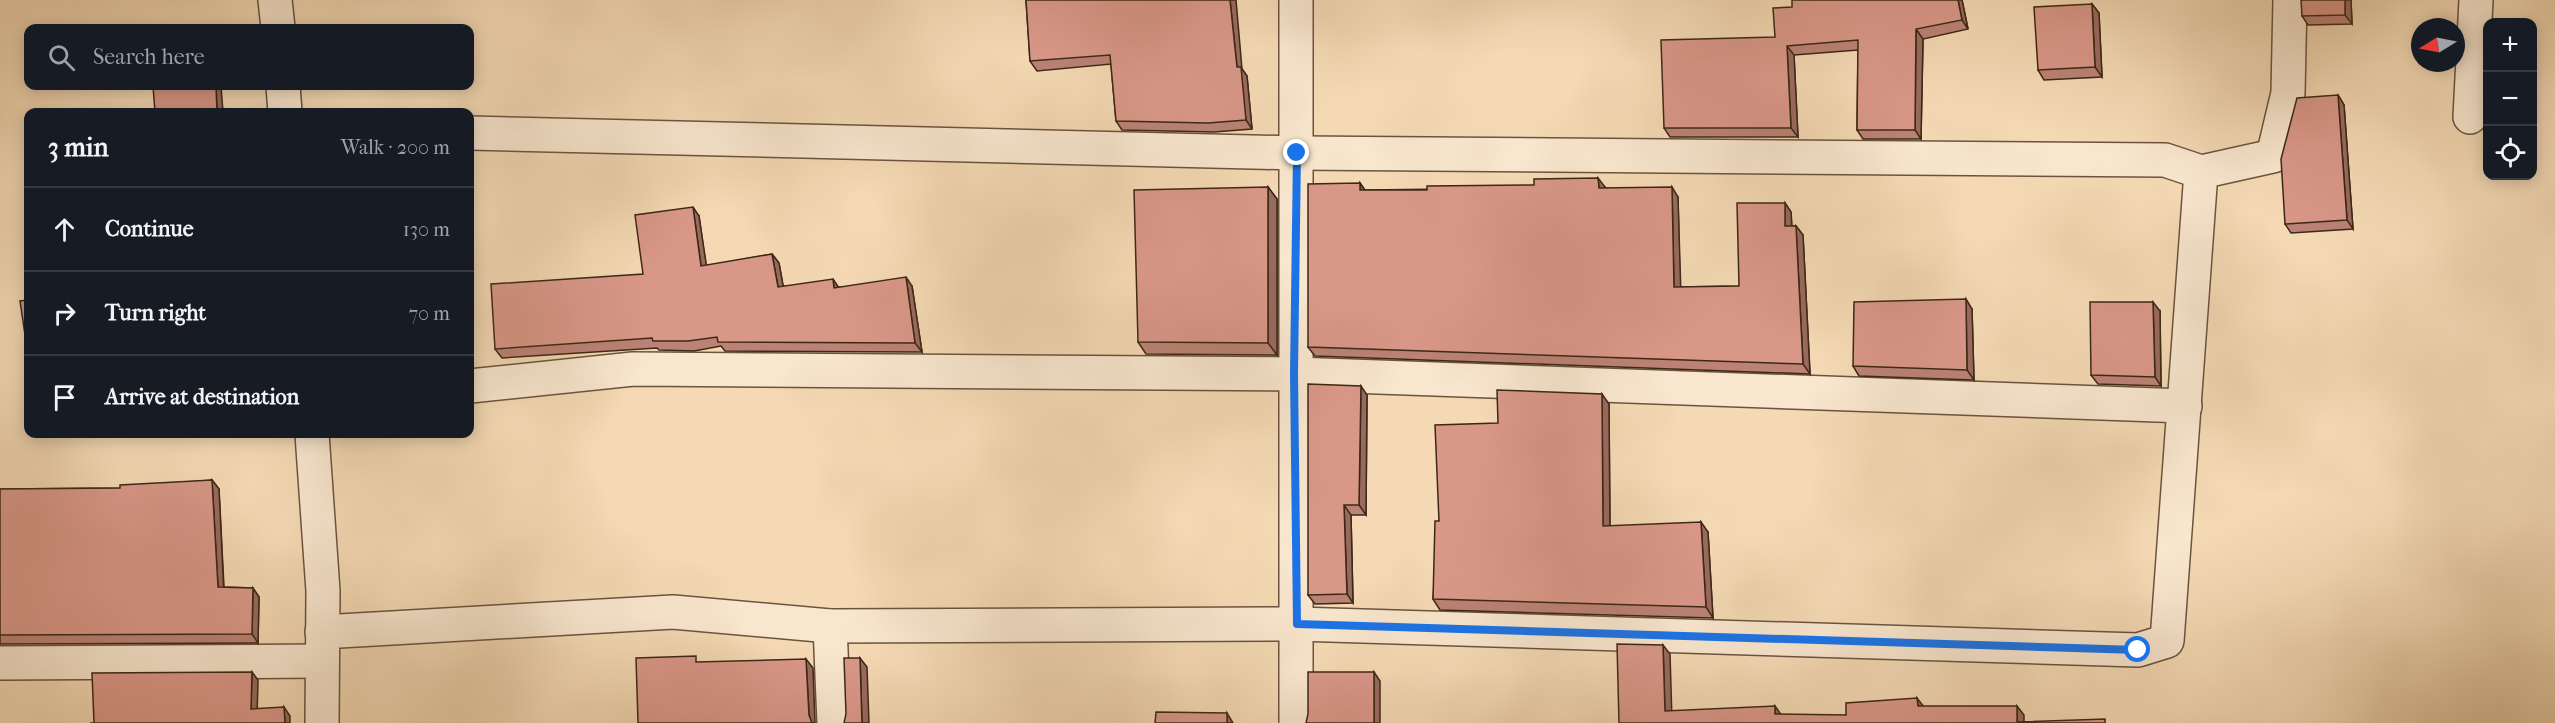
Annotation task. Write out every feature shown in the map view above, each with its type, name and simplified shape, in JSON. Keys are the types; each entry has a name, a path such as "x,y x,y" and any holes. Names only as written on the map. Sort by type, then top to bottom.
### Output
{"street":[{"path":"275,0 278,24"},
{"path":"1296,0 1297,153 1294,374 1296,723"},
{"path":"474,133 1297,153 2164,160 2201,172 2273,156 2288,93 2290,0"},
{"path":"2470,117 2476,0"},
{"path":"283,90 285,108"},
{"path":"0,663 322,646 673,612 830,626 1297,624 2138,650 2167,641 2186,406 2201,172"},
{"path":"474,386 633,369 1294,374 2186,406"},
{"path":"312,438 323,591 321,723"},
{"path":"830,626 834,723"}],"building":[{"path":"1026,0 1230,0 1237,67 1241,67 1246,120 1208,123 1116,121 1110,55 1030,61"},
{"path":"1792,0 1958,0 1962,20 1916,29 1915,130 1857,130 1858,40 1787,46 1791,128 1664,128 1661,40 1775,37 1773,8 1792,7"},
{"path":"2301,0 2345,0 2345,15 2302,16"},
{"path":"2092,4 2095,67 2038,70 2034,7"},
{"path":"153,90 216,90 217,108 155,108"},
{"path":"2338,95 2347,220 2285,224 2281,159 2297,98"},
{"path":"1598,178 1599,188 1672,187 1674,287 1739,286 1737,203 1785,203 1785,226 1796,226 1803,364 1308,347 1308,184 1360,183 1360,190 1427,190 1427,186 1534,185 1534,179"},
{"path":"1268,187 1268,343 1138,342 1134,190"},
{"path":"693,207 701,266 772,254 778,287 833,279 834,288 906,277 915,343 718,342 717,337 688,341 653,341 652,338 495,349 491,284 643,274 635,215"},
{"path":"1966,299 1967,370 1853,366 1854,302"},
{"path":"24,300 24,328 20,301"},
{"path":"2090,302 2153,302 2155,377 2091,375"},
{"path":"1308,384 1361,386 1359,505 1344,505 1347,594 1308,595"},
{"path":"1497,390 1602,394 1603,526 1701,522 1706,607 1433,599 1435,521 1439,521 1435,425 1498,423"},
{"path":"212,480 218,587 253,588 252,634 0,635 0,489 120,488 120,485"},
{"path":"1617,644 1663,645 1665,711 1775,706 1775,714 1846,715 1846,703 1917,698 1918,706 2017,706 2017,722 2105,719 2105,723 1619,723"},
{"path":"696,656 696,662 806,659 809,715 812,723 638,723 636,658"},
{"path":"844,658 860,658 862,723 844,723 846,714"},
{"path":"252,672 251,709 284,707 285,723 94,723 92,673"},
{"path":"1308,672 1374,672 1374,723 1306,723"},
{"path":"1156,712 1227,713 1227,723 1155,723"}],"route":[{"path":"1297,153 1294,374 1297,624 2138,650"}]}
